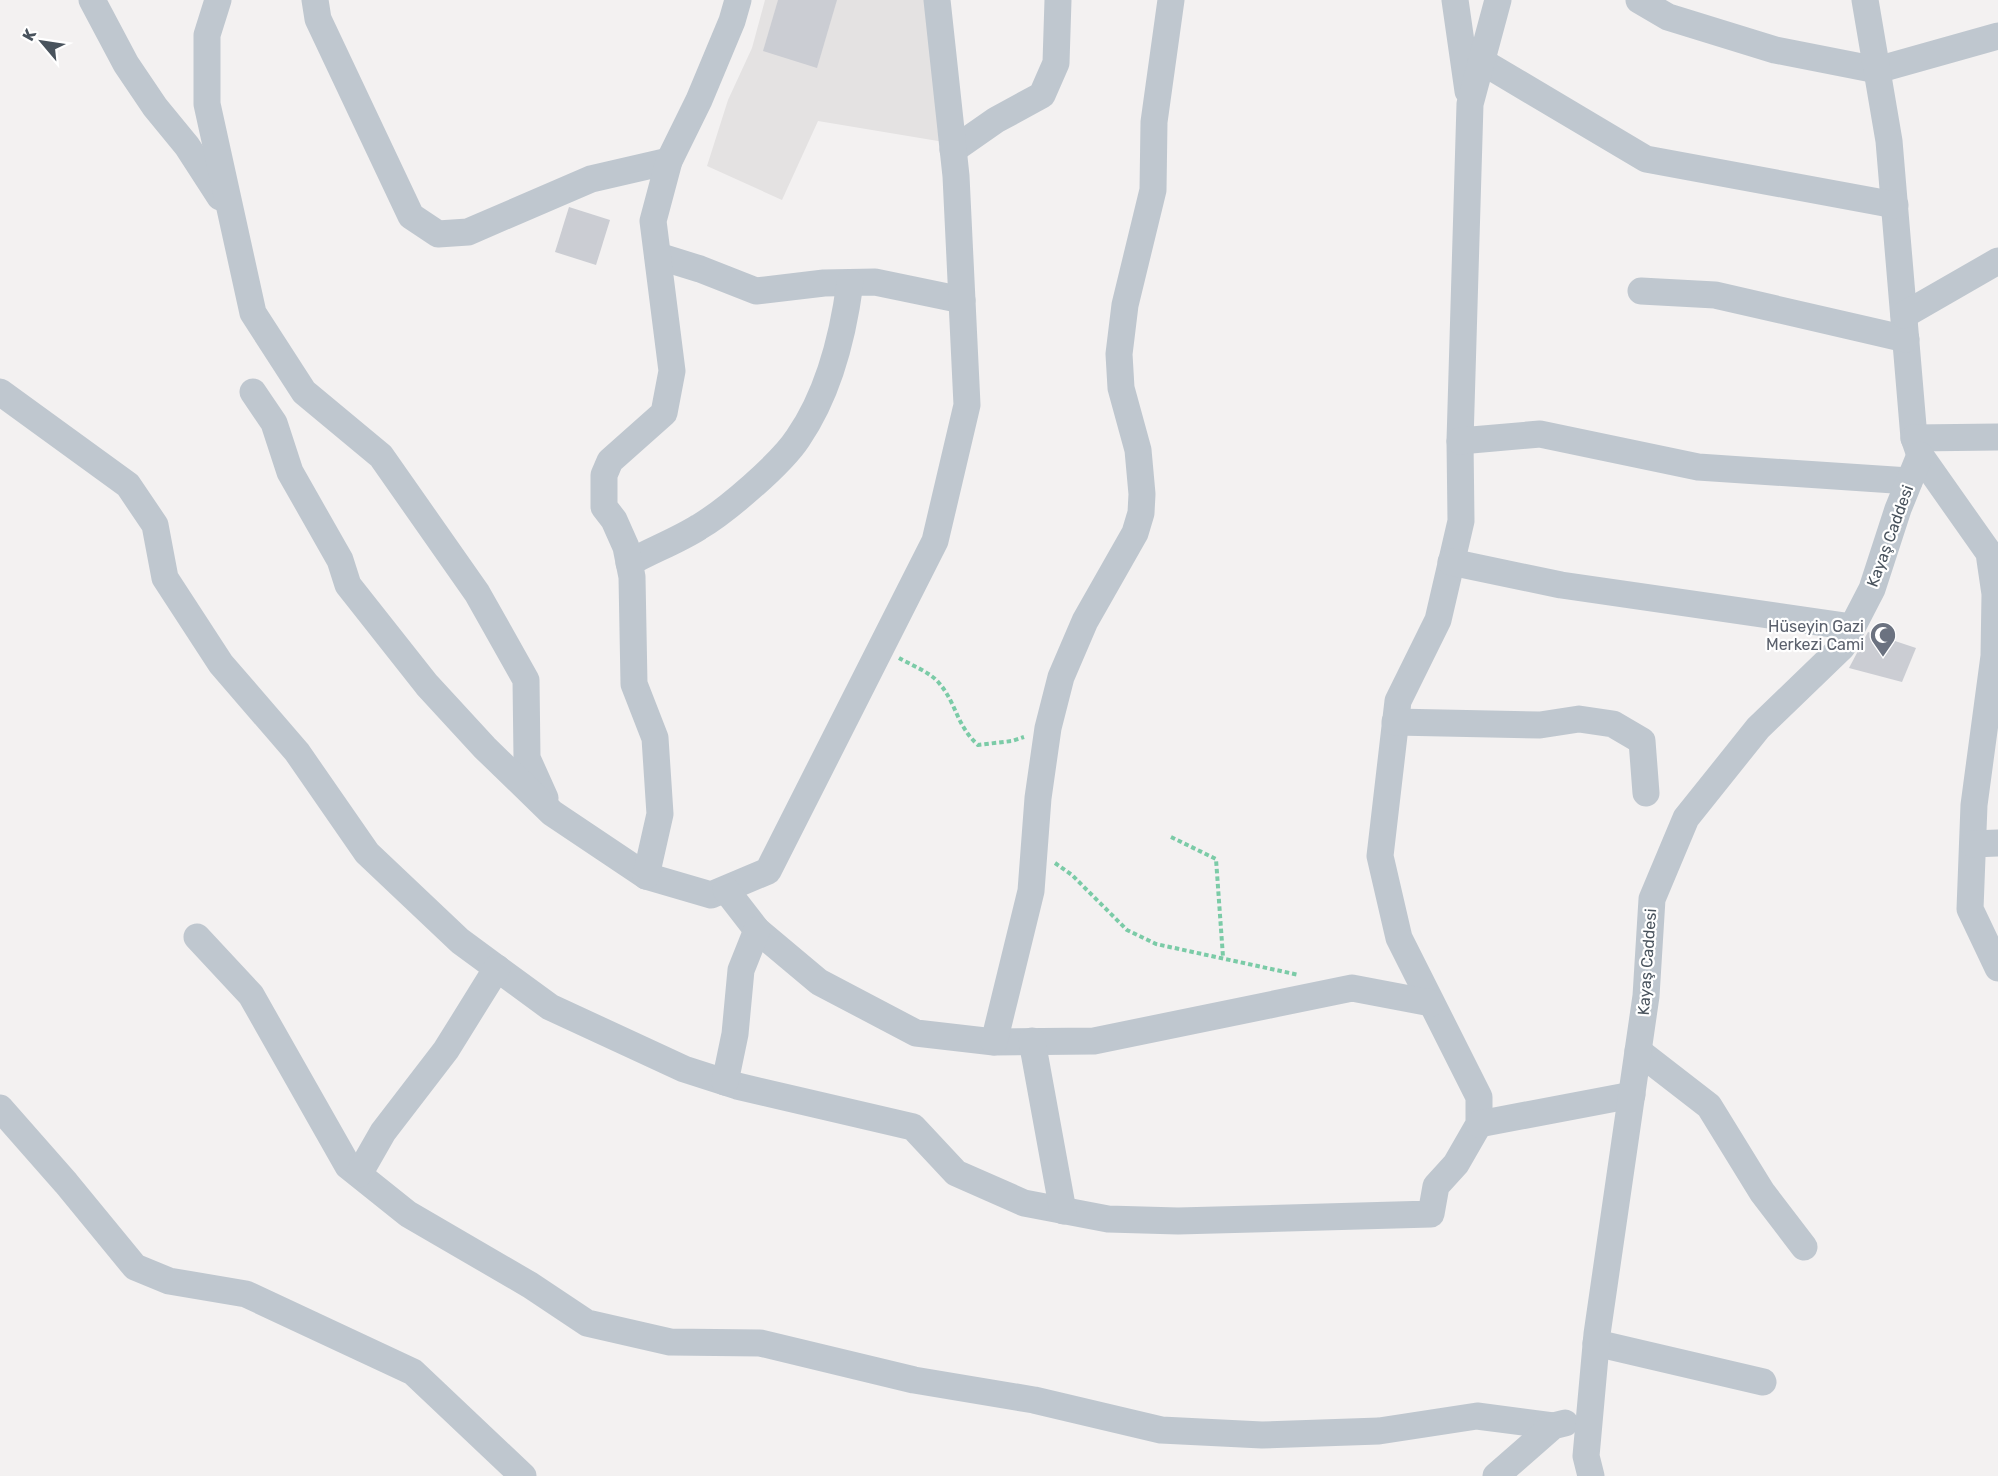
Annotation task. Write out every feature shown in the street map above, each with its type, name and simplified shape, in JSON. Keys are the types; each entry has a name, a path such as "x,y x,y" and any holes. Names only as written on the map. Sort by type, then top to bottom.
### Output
{"street":[{"path":"93,0 126,64 155,107 187,146 228,211"},
{"path":"218,0 207,35 207,104 228,211 253,314 304,392 381,456 477,593 526,680 527,758 552,813"},
{"path":"315,0 318,19 411,216 438,234 468,232 591,179 669,161"},
{"path":"645,876 660,814 655,738 634,684 632,577 626,547 604,507 604,475 610,461 664,413 672,371 653,221 669,161 699,100 738,0"},
{"path":"253,392 274,423 290,472 340,560 348,585 427,685 485,748 552,813 645,876 711,895 768,871 935,541 967,405 953,150 938,0"},
{"path":"953,150 996,120 1042,95 1056,63 1058,0"},
{"path":"994,1042 1022,936 1036,849 1038,798 1048,728 1070,652 1135,533 1141,513 1142,494 1138,450 1121,388 1119,354 1125,305 1153,190 1154,123 1171,0"},
{"path":"0,392 128,485 154,525 165,578 221,664 297,752 367,853 460,941 550,1007 684,1069 725,1082 914,1127 956,1173 1024,1203 1108,1219 1178,1221 1431,1214 1436,1186 1456,1164 1479,1124 1479,1097 1399,938 1380,856 1398,701 1438,620 1461,522 1460,441 1470,104 1455,0"},
{"path":"1470,104 1498,0"},
{"path":"1639,0 1668,17 1775,50 1877,70 1998,36"},
{"path":"1865,0 1889,141 1917,446 1989,553 1995,594 1994,656 1974,805 1985,843 1970,909 1998,968"},
{"path":"1481,61 1646,159 1895,205"},
{"path":"658,256 700,269 756,291 850,282 876,282 962,300"},
{"path":"1641,291 1715,295 1905,327 1998,261"},
{"path":"629,563 699,527 749,489 798,439 824,387 844,329 850,282"},
{"path":"1460,441 1540,434 1698,466 1909,482"},
{"path":"1917,446 1998,436"},
{"name":"Kayaş Caddesi","path":"1591,1476 1586,1456 1596,1343 1646,996 1652,899 1686,818 1758,728 1842,648 1872,589 1909,482 1917,446"},
{"path":"1451,562 1560,585 1852,627"},
{"path":"1395,722 1540,724 1579,719 1613,724 1642,741 1646,793"},
{"path":"726,890 757,930 819,982 916,1033 994,1042 1094,1041 1352,988 1431,1003"},
{"path":"725,1082 735,1034 741,970 757,930"},
{"path":"197,937 251,995 348,1166 408,1214 530,1286 587,1323 670,1341 760,1343 914,1380 1034,1400 1161,1430 1262,1435 1379,1431 1477,1416 1553,1426 1589,1416"},
{"path":"359,1174 383,1132 446,1050 497,968"},
{"path":"1032,1041 1063,1211"},
{"path":"1638,1051 1709,1106 1762,1192 1804,1247"},
{"path":"1479,1124 1632,1095"},
{"path":"0,1108 135,1267 169,1281 246,1294 413,1372 523,1476"},
{"path":"1596,1343 1763,1382"},
{"path":"1496,1476 1553,1426"}],"path":[{"path":"882,648 937,681 949,698 964,733 978,745 1012,741 1048,728"},
{"path":"1171,837 1216,859 1223,957"},
{"path":"1036,849 1072,875 1126,930 1156,944 1308,977"}],"shaded area":[{"path":"765,0 931,0 944,142 818,121 782,200 707,166 728,100 752,48"}],"building":[{"path":"778,0 837,0 817,68 763,51"},
{"path":"569,207 610,220 596,265 555,252"},
{"name":"Hüseyin Gazi Merkezi Cami","path":"1868,632 1916,648 1902,682 1849,668"}],"place":[{"name":"Hüseyin Gazi Merkezi Cami","path":"1883,658"}]}
